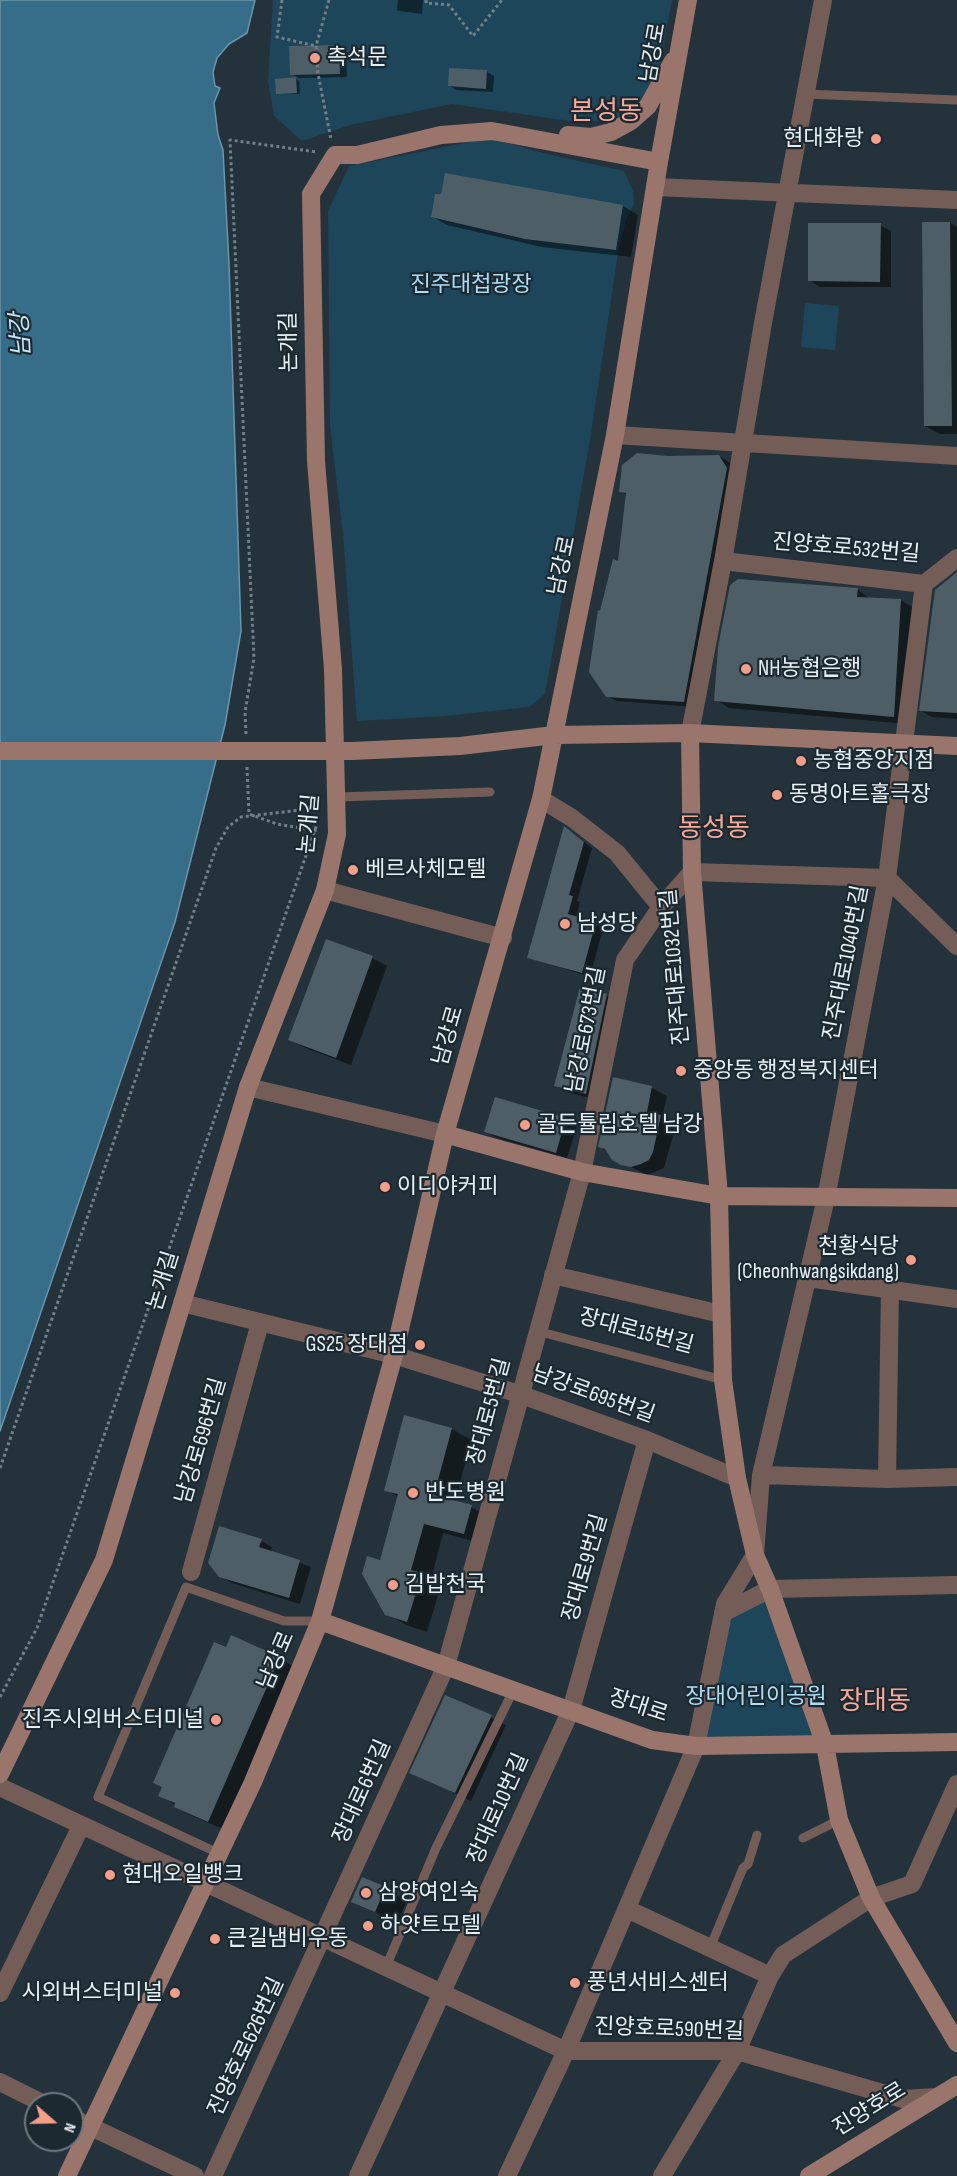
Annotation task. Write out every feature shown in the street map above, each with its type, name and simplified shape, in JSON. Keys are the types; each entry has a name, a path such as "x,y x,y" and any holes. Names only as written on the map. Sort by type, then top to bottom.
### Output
{"street":[{"path":"690,733 823,0"},
{"name":"남강로","path":"68,2176 204,1882 253,1782 320,1621 394,1355 445,1134 541,799 615,435 659,162 690,2"},
{"path":"525,136 591,137 610,132 631,121 648,106 680,49"},
{"path":"335,155 357,155 441,135 492,131 659,162"},
{"name":"논개길","path":"0,1774 104,1560 248,1087 325,890 337,834 338,797 333,669 316,461 311,194 335,155"},
{"path":"655,187 788,195 957,200"},
{"path":"615,435 957,456"},
{"name":"진양호로532번길","path":"723,561 924,584 957,558"},
{"name":"진주대로1040번길","path":"755,1555 761,1475 826,1198 887,878 924,584"},
{"path":"0,751 352,751 460,746 554,735 690,733 905,741 957,746"},
{"name":"진주대로1032번길","path":"690,733 692,872 719,1196"},
{"path":"541,799 572,818 617,853 661,907"},
{"name":"진주대로1040번길","path":"692,872 887,878"},
{"name":"남강로673번길","path":"582,1172 625,960 661,907 692,872"},
{"path":"887,878 957,946"},
{"path":"325,890 503,938"},
{"path":"248,1087 445,1134 582,1172 719,1196 957,1198"},
{"name":"장대로5번길","path":"446,1666 519,1394 582,1172"},
{"name":"장대로15번길","path":"719,1196 723,1380 737,1478 755,1555 770,1589"},
{"path":"553,1275 721,1314"},
{"path":"808,1278 957,1299"},
{"path":"887,1479 890,1288"},
{"path":"182,1303 394,1355"},
{"name":"남강로696번길","path":"191,1572 260,1323"},
{"name":"남강로695번길","path":"394,1355 519,1394 647,1440 737,1478"},
{"name":"장대로9번길","path":"571,1710 647,1440"},
{"path":"761,1475 887,1479 957,1477"},
{"path":"507,2176 566,2051 696,1746 725,1604 755,1555"},
{"path":"723,1613 770,1589 957,1585"},
{"path":"770,1589 825,1745 839,1820 871,1898 957,2043"},
{"name":"장대로","path":"320,1621 652,1740 696,1746 957,1742"},
{"name":"장대로6번길","path":"324,1938 446,1666"},
{"name":"장대로10번길","path":"358,2176 571,1710"},
{"path":"662,2176 737,2052 770,1976 783,1955 871,1898 912,1884 957,1784"},
{"name":"진양호로590번길","path":"0,1787 566,2051 737,2052 892,2097 903,2099 937,2097"},
{"path":"0,1993 81,1826"},
{"path":"627,1909 770,1976"},
{"name":"진양호로626번길","path":"213,2176 324,1938"},
{"path":"0,2082 24,2094"},
{"name":"진양호로","path":"809,2176 957,2085"},
{"path":"84,2124 195,2176"}],"lane":[{"path":"805,94 957,99"},
{"path":"338,797 490,792"},
{"name":"장대로15번길","path":"537,1331 723,1380"},
{"path":"218,1853 98,1797 186,1587 284,1621 320,1621"},
{"path":"386,1967 436,1848 513,1691"},
{"path":"803,1838 839,1820"},
{"path":"710,1948 743,1868 748,1864 757,1835"}],"path":[{"path":"282,0 277,37 316,46"},
{"path":"246,735 245,712 254,658 230,140 335,155 318,74 316,46 329,0"},
{"path":"426,0 426,3 449,5 473,36 502,0"},
{"path":"247,758 249,814"},
{"path":"0,1468 216,848 228,827 240,817 249,814 323,808 338,797"},
{"path":"249,814 278,824 337,834"},
{"path":"0,1697 37,1628 319,819"}],"green space":[{"path":"273,0 672,0 659,68 646,99 619,121 570,121 452,104 350,125 302,141 274,116 268,81"},
{"name":"진주대첩광장","path":"489,138 624,171 633,191 634,204 626,220 618,253 590,440 545,694 529,707 446,716 357,721 343,534 330,426 328,211 349,166"},
{"path":"805,303 839,306 835,350 801,347"},
{"name":"장대어린이공원","path":"770,1589 825,1745 696,1746 723,1613"}],"water":[{"name":"남강","path":"0,0 255,0 247,33 229,44 217,58 213,72 215,86 220,88 214,103 218,135 223,150 229,264 241,631 225,725 175,922 0,1431"}],"building":[{"name":"촉석문","path":"339,45 340,74 290,75 289,46"},
{"path":"449,68 487,70 486,89 448,86"},
{"path":"296,77 297,93 276,94 275,79"},
{"path":"445,173 623,205 616,250 525,239 431,217 435,194 441,194"},
{"path":"922,222 950,222 952,426 924,426"},
{"path":"808,223 881,223 880,282 808,281"},
{"path":"637,453 668,456 719,455 727,468 684,702 606,697 589,672 598,610 600,611 613,559 618,561 626,493 619,492 622,465"},
{"path":"957,572 957,713 919,711 935,590"},
{"path":"738,579 858,588 857,597 901,599 894,717 714,701 718,647 730,585"},
{"path":"564,826 584,842 569,895 573,896 568,914 596,922 582,973 527,958"},
{"path":"326,939 373,956 336,1058 288,1040"},
{"path":"580,987 607,994 586,1094 554,1086"},
{"path":"613,1077 652,1086 647,1112 661,1115 653,1152 649,1160 631,1167 612,1160 605,1149 598,1147"},
{"name":"골든튤립호텔 남강","path":"495,1097 566,1118 556,1153 484,1132"},
{"name":"반도병원","path":"404,1415 452,1428 434,1495 472,1505 464,1534 424,1524 411,1570 422,1573 407,1622 385,1615 362,1574 367,1556 380,1560 398,1494 384,1491"},
{"path":"219,1526 262,1539 259,1547 300,1560 289,1598 219,1577 208,1563"},
{"name":"진주시외버스터미널","path":"231,1635 280,1657 208,1822 174,1807 175,1803 158,1796 162,1787 153,1783 214,1642 226,1647"},
{"path":"445,1695 492,1715 455,1793 409,1773"},
{"name":"삼양여인숙","path":"362,1877 386,1887 375,1912 351,1902"}],"place":[{"name":"촉석문","path":"315,58"},
{"name":"현대화랑","path":"876,139"},
{"name":"NH농협은행","path":"746,669"},
{"name":"농협중앙지점","path":"801,761"},
{"name":"동명아트홀극장","path":"777,795"},
{"name":"베르사체모텔","path":"353,870"},
{"name":"남성당","path":"565,924"},
{"name":"중앙동 행정복지센터","path":"681,1071"},
{"name":"골든튤립호텔 남강","path":"525,1125"},
{"name":"이디야커피","path":"385,1187"},
{"name":"천황식당 (Cheonhwangsikdang)","path":"911,1260"},
{"name":"GS25 장대점","path":"420,1345"},
{"name":"반도병원","path":"413,1493"},
{"name":"김밥천국","path":"393,1585"},
{"name":"진주시외버스터미널","path":"216,1720"},
{"name":"현대오일뱅크","path":"110,1875"},
{"name":"삼양여인숙","path":"366,1893"},
{"name":"하얏트모텔","path":"368,1926"},
{"name":"큰길냄비우동","path":"215,1939"},
{"name":"풍년서비스센터","path":"575,1983"},
{"name":"시외버스터미널","path":"175,1993"}],"district":[{"name":"본성동","path":"606,112"},
{"name":"동성동","path":"714,829"},
{"name":"장대동","path":"875,1702"}]}
